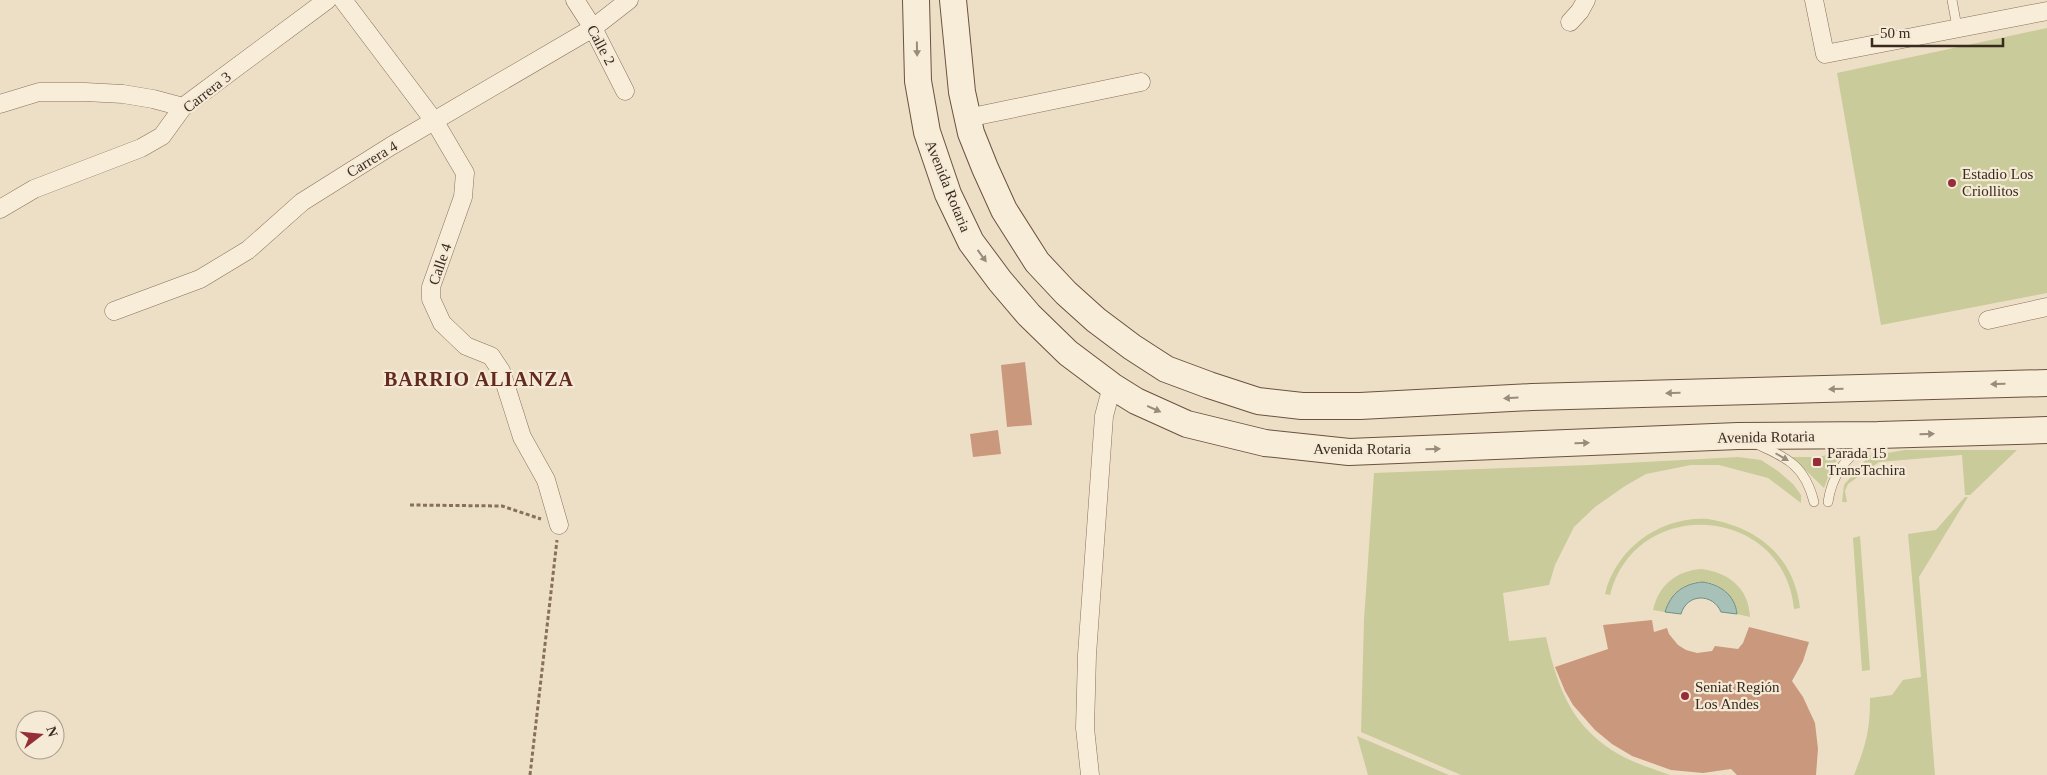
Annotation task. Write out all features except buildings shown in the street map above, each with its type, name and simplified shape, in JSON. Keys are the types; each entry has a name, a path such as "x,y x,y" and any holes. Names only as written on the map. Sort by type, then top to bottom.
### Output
{"main road":[{"name":"Avenida Rotaria","path":"916,0 918,81 926,132 948,194 971,242 1000,281 1029,315 1068,353 1112,386 1136,401 1187,424 1265,443 1306,449 1358,451 1738,436 1878,436 2047,430"},
{"path":"952,0 962,92 967,118 985,168 1004,210 1037,262 1066,293 1103,326 1166,369 1209,385 1258,401 1302,406 1360,406 1532,397 2047,383"}],"street":[{"name":"Carrera 3","path":"0,209 34,189 141,148 162,136 183,108 327,0"},
{"name":"Calle 4","path":"343,0 435,122 465,173 463,197 431,287 431,299 442,323 466,346 491,356 502,371 522,437 546,480 559,525"},
{"name":"Calle 2","path":"575,0 593,28 625,91"},
{"name":"Carrera 4","path":"114,311 200,279 248,250 302,202 593,28 629,0"},
{"path":"1570,22 1580,12 1586,0"},
{"path":"1814,0 1825,54 2047,10"},
{"path":"967,118 1141,82"},
{"path":"0,104 39,92 85,92 130,95 183,108"},
{"path":"1988,320 2047,307"},
{"path":"1090,775 1085,728 1087,655 1104,416 1112,386"}],"lane":[{"path":"1952,0 1957,27"},
{"path":"1738,436 1785,457 1799,470 1810,485 1814,502"},
{"path":"1828,502 1831,484 1838,471 1856,450 1878,436"}],"path":[{"path":"410,505 502,506 559,525 530,775"}],"green space":[{"name":"Estadio Los Criollitos","path":"2047,28 2047,293 1881,325 1837,73"},
{"path":"1905,450 2017,450 1970,495 1965,495 1962,455 1879,462 1848,484 1845,491 1847,502 1842,502 1844,485 1869,456"},
{"path":"1841,453 1831,470 1824,488 1792,457 1816,457"},
{"path":"1738,457 1761,460 1778,471 1793,484 1801,495 1801,503 1768,478 1719,465 1691,465 1646,474 1595,507 1574,527 1555,565 1549,585 1503,593 1509,641 1546,637 1562,690 1578,719 1589,732 1620,755 1670,775 1461,775 1361,732 1364,620 1374,473"},
{"path":"1965,497 1968,497 1919,577 1935,775 1854,775 1866,738 1870,698 1892,695 1903,680 1921,677 1908,534 1936,530"},
{"path":"1691,519 1708,519 1742,529 1770,547 1790,573 1800,608 1794,609 1784,574 1765,549 1738,532 1708,525 1677,528 1648,540 1625,562 1610,595 1605,594 1619,562 1643,538 1658,529 1674,523"},
{"path":"1860,536 1870,670 1862,671 1853,538"},
{"path":"1701,569 1720,574 1735,583 1746,598 1750,617 1737,614 1732,600 1724,590 1714,584 1702,582 1680,589 1671,599 1665,612 1653,610 1660,593 1670,581 1676,576"},
{"path":"1357,736 1449,775 1368,775"}],"water":[{"path":"1702,582 1715,585 1726,592 1736,607 1737,614 1721,612 1712,601 1700,598 1689,602 1681,614 1665,612 1674,595 1684,587"}],"place":[{"name":"Estadio Los Criollitos","path":"1952,183"},
{"name":"Parada 15 TransTachira","path":"1817,462"},
{"name":"Seniat Región Los Andes","path":"1685,696"}],"district":[{"name":"BARRIO ALIANZA","path":"479,379"}]}
